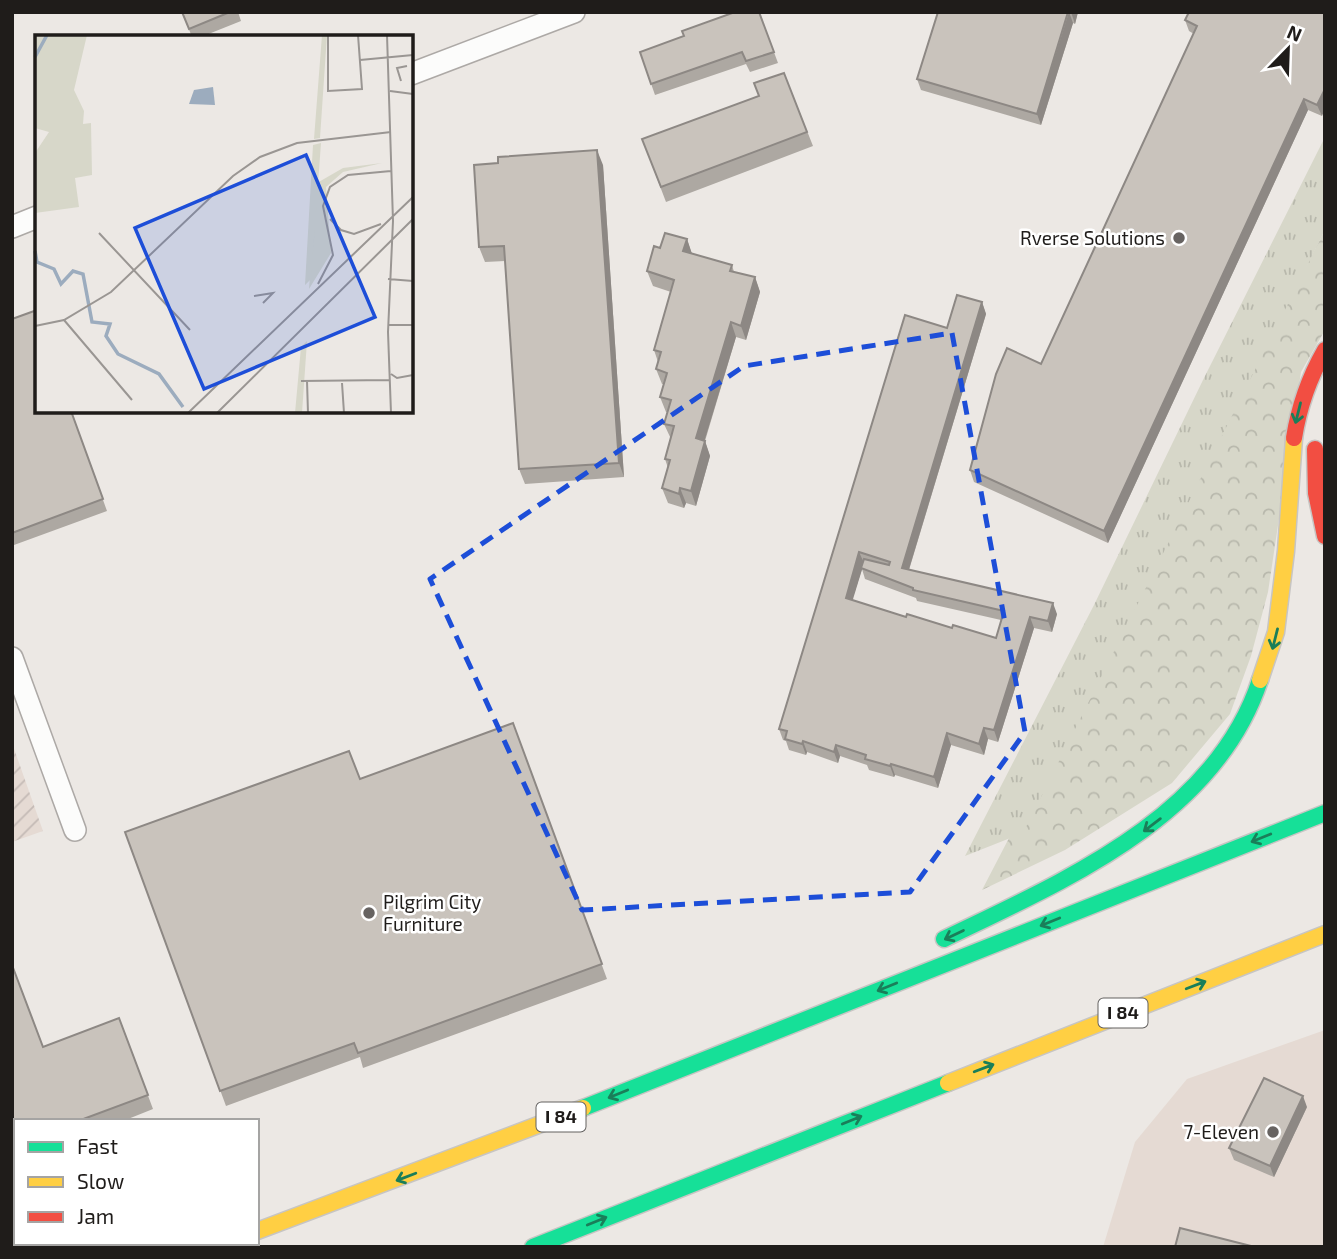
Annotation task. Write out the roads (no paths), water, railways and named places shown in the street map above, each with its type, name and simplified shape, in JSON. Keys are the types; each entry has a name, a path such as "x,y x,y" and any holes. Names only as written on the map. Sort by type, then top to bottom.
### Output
{"highway":[{"path":"932,945 1103,858 1170,811 1195,788 1217,761 1249,709 1270,659 1282,604 1294,431 1308,382 1325,350"},
{"path":"1317,435 1314,486 1325,536"},
{"name":"I 84","path":"259,1230 404,1178 649,1082 862,988 996,943 1325,813"},
{"name":"I 84","path":"533,1247 1325,934"}],"street":[{"path":"413,73 574,12"},
{"path":"12,227 35,219"},
{"path":"12,658 75,830"}],"place":[{"name":"Rverse Solutions","path":"1179,238"},
{"name":"Pilgrim City Furniture","path":"369,913"},
{"name":"7-Eleven","path":"1273,1132"}]}
